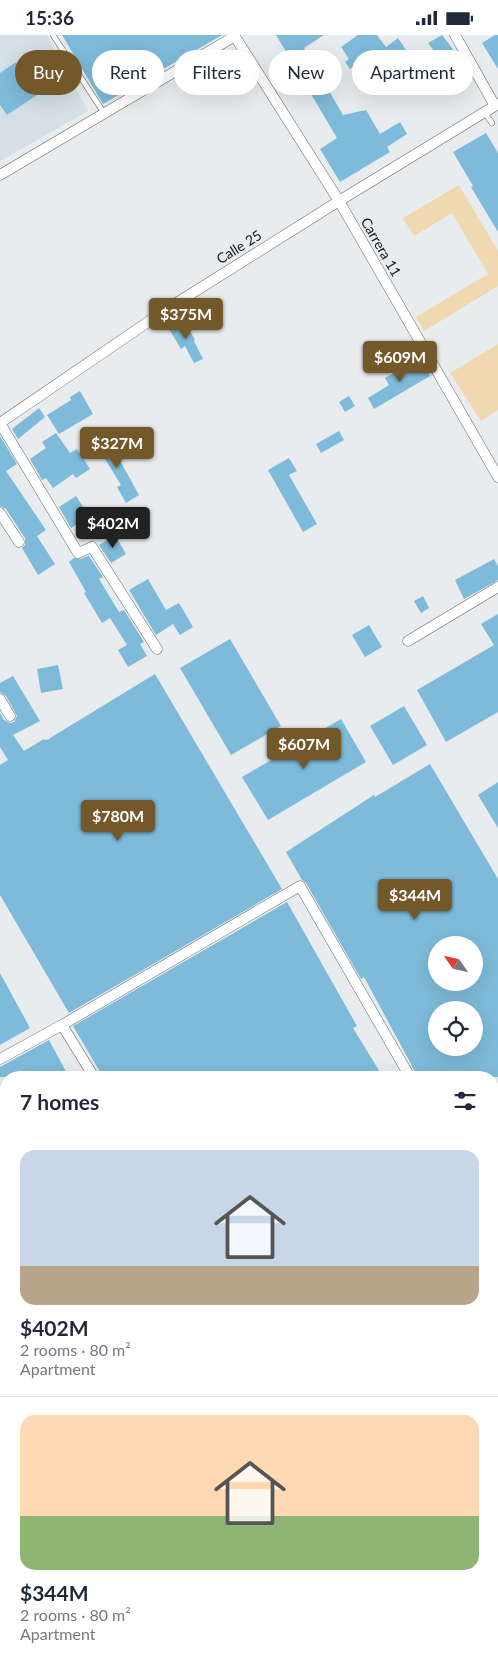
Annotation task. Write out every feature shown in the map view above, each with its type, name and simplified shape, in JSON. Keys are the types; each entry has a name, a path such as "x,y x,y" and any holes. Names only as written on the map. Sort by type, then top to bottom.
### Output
{"street":[{"path":"0,175 235,35"},
{"name":"Carrera 11","path":"235,35 339,201 498,477"},
{"path":"455,35 497,107"},
{"name":"Calle 25","path":"0,423 167,309 484,112 497,107"},
{"path":"0,423 78,553 92,547 157,649"},
{"path":"0,513 19,543"},
{"path":"408,641 498,587"},
{"path":"0,699 10,716"},
{"path":"0,1059 62,1025 300,886 407,1071"},
{"path":"62,1025 90,1071"}],"lane":[{"path":"53,35 104,113"},
{"path":"484,112 492,123"}],"shaded area":[{"path":"0,35 47,35 55,50 15,50 15,95 79,95 88,111 0,161"},
{"path":"459,185 498,251 498,286 424,331 416,317 488,274 452,213 414,236 403,218"},
{"path":"498,344 498,410 481,421 450,373"}],"building":[{"path":"62,35 222,35 196,50 174,50 174,63 164,69 164,50 92,50 92,85 82,69 82,50 71,50"},
{"path":"276,35 324,35 304,48 305,50 285,50"},
{"path":"358,35 377,35 386,47 398,38 406,50 352,50 352,68 350,69 345,62 349,59 341,47"},
{"path":"442,35 453,50 433,50 428,43"},
{"path":"498,35 498,69 482,43"},
{"path":"15,63 15,95 37,95 7,115 0,105 0,73"},
{"path":"98,95 119,95 103,104"},
{"path":"312,95 331,95 343,115 366,110 380,134 400,122 407,134 387,147 390,152 340,182 320,149 337,138"},
{"path":"486,133 498,153 498,232 453,152"},
{"path":"184,320 203,359 194,363 185,346 181,349 169,329"},
{"path":"420,358 430,376 374,409 368,398 389,385 385,378"},
{"path":"80,391 93,414 59,434 47,415 71,400 70,397"},
{"path":"349,396 355,406 345,412 339,402"},
{"path":"39,408 45,417 18,439 12,429"},
{"path":"339,431 344,440 321,453 316,444"},
{"path":"102,432 139,495 126,503 117,487 121,485 92,438"},
{"path":"56,433 70,453 77,449 90,469 76,478 73,474 53,488 46,478 42,480 30,459 46,448 42,442"},
{"path":"0,436 17,464 6,471 46,530 37,536 55,564 38,575 22,548 25,545 25,538 6,509 0,506"},
{"path":"289,458 297,471 289,475 317,524 303,532 268,470"},
{"path":"76,496 89,516 71,528 59,507"},
{"path":"115,535 126,554 111,563 99,545"},
{"path":"89,556 103,577 99,579 119,612 124,610 144,642 140,644 147,656 128,667 118,650 127,645 110,618 102,623 84,593 86,592 69,562 74,558 80,559"},
{"path":"494,559 498,566 498,580 464,599 455,580"},
{"path":"148,579 166,610 179,603 193,627 180,635 173,624 156,635 129,590"},
{"path":"423,596 429,608 421,613 414,601"},
{"path":"498,614 498,712 446,742 417,690 494,645 481,624"},
{"path":"369,625 382,647 365,657 352,635"},
{"path":"230,639 281,726 231,755 180,668"},
{"path":"58,665 63,689 41,693 37,669"},
{"path":"155,674 282,889 69,1013 0,895 0,765 8,760 0,747 0,713 4,720 10,723 14,722 17,716 6,696 0,692 0,683 13,676 40,721 13,735 24,751 44,739 50,739"},
{"path":"404,706 427,745 393,765 370,726"},
{"path":"341,719 366,762 268,820 242,777"},
{"path":"430,764 498,879 498,1071 415,1071 364,977 361,979 286,852 374,795 375,797"},
{"path":"498,782 498,828 478,795"},
{"path":"287,902 357,1026 353,1028 379,1071 99,1071 73,1026"},
{"path":"0,973 30,1028 0,1045"},
{"path":"49,1040 66,1071 0,1071 0,1067"}]}
